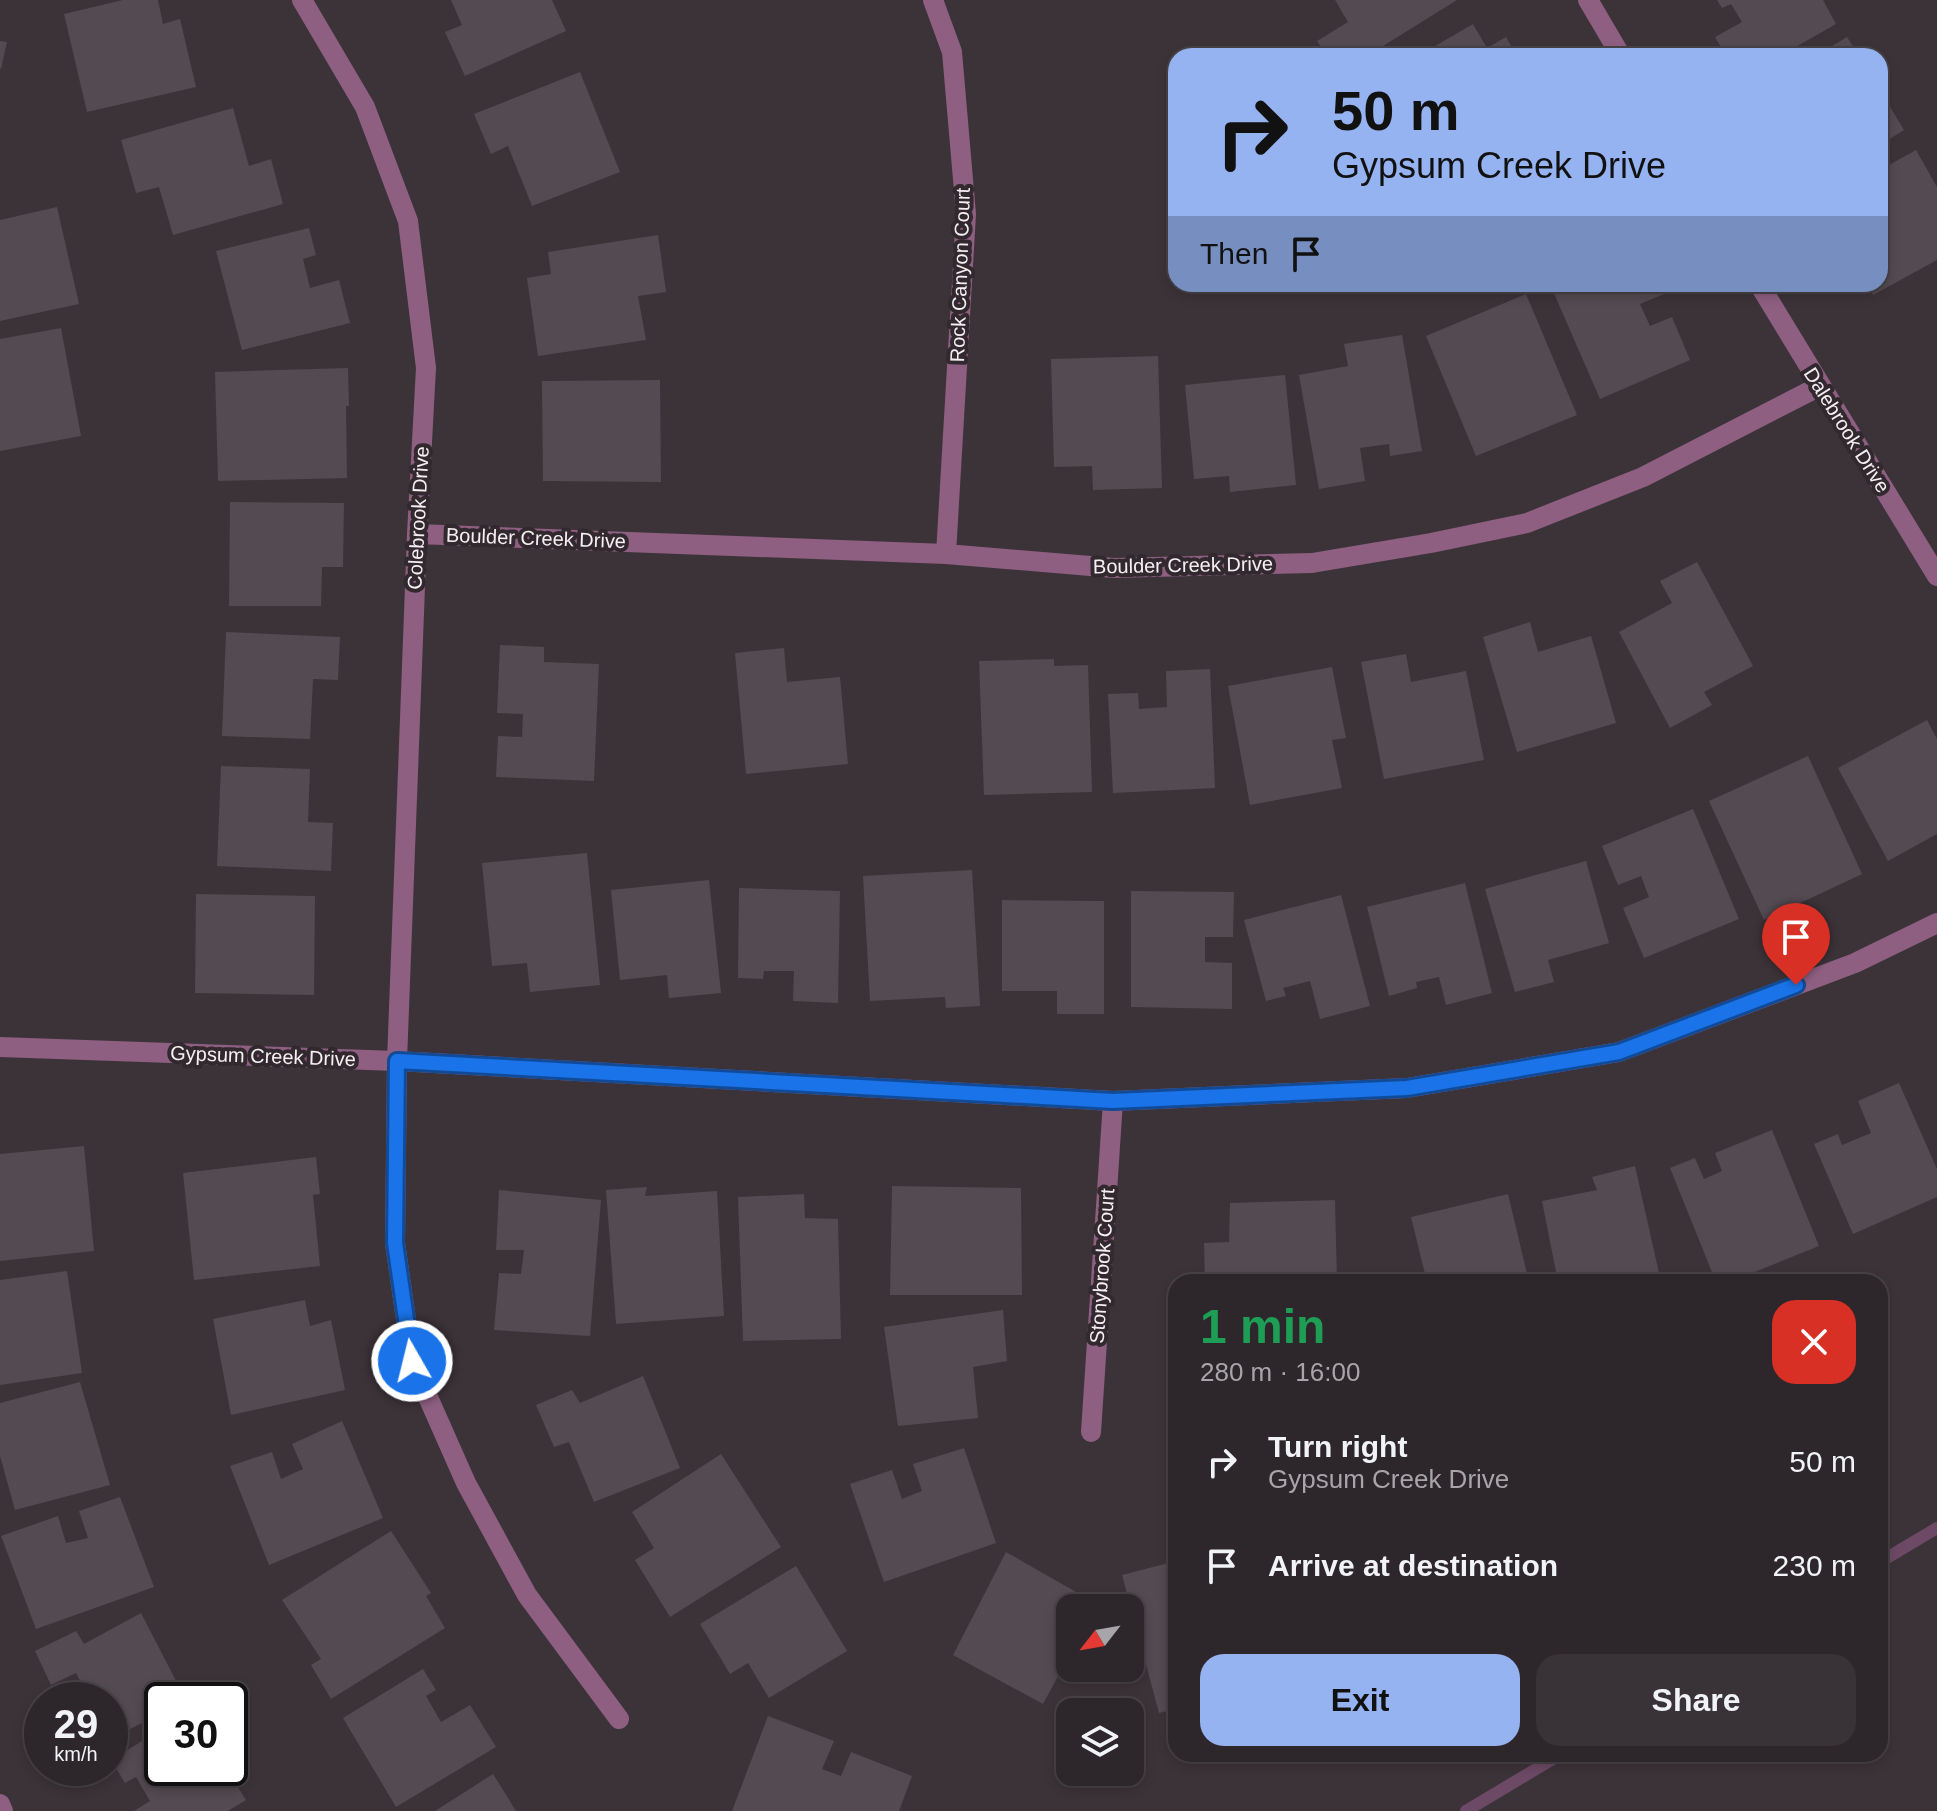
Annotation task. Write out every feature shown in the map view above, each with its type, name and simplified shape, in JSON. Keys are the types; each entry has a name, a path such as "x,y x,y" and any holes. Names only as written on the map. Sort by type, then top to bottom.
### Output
{"street":[{"name":"Colebrook Drive","path":"302,0 365,107 408,221 426,368 397,1061 395,1243 412,1361 466,1483 527,1595 619,1719"},
{"name":"Rock Canyon Court","path":"933,0 952,52 966,214 946,554"},
{"path":"1588,0 1616,48"},
{"name":"Dalebrook Drive","path":"1764,292 1937,576"},
{"name":"Boulder Creek Drive","path":"417,534 946,554 1114,568 1312,563 1527,523 1643,477 1820,386"},
{"name":"Gypsum Creek Drive","path":"0,1047 397,1061 1113,1101 1407,1088 1619,1052 1855,963 1937,923"},
{"name":"Stonybrook Court","path":"1091,1432 1113,1101"},
{"path":"0,1804 3,1811"}],"building":[{"path":"123,0 158,0 163,24 180,19 196,87 87,112 64,14"},
{"path":"451,0 552,0 566,31 465,76 445,32 462,25"},
{"path":"1335,0 1457,0 1380,48 1322,48 1317,41 1348,22"},
{"path":"1717,0 1823,0 1836,24 1794,48 1721,48 1715,37 1742,22 1731,4 1722,8"},
{"path":"1473,24 1487,48 1432,48"},
{"path":"1506,37 1512,48 1487,48"},
{"path":"1847,37 1854,48 1829,48"},
{"path":"0,41 7,42 1,69 0,68"},
{"path":"580,72 620,172 532,206 508,146 491,154 474,114"},
{"path":"1888,103 1904,130 1888,140"},
{"path":"233,108 249,166 271,159 283,204 173,235 159,187 136,193 121,140"},
{"path":"1916,150 1937,187 1937,260 1888,287 1888,166"},
{"path":"57,207 79,304 0,321 0,220"},
{"path":"309,228 316,255 303,259 310,288 339,280 350,323 242,350 216,251"},
{"path":"658,235 666,292 638,296 646,340 538,356 527,278 551,274 548,252"},
{"path":"1553,292 1663,292 1640,304 1650,326 1672,317 1690,360 1600,399"},
{"path":"1526,294 1577,415 1476,456 1426,336"},
{"path":"61,328 81,436 0,451 0,339"},
{"path":"1402,335 1422,451 1390,456 1389,444 1360,448 1365,481 1319,489 1299,375 1348,366 1344,344"},
{"path":"1158,356 1162,488 1093,490 1092,466 1054,467 1051,359"},
{"path":"348,368 347,478 218,481 215,372"},
{"path":"1285,375 1296,485 1230,492 1229,476 1194,479 1185,385"},
{"path":"660,380 661,482 543,481 542,381"},
{"path":"230,502 344,503 343,567 322,567 321,606 229,606"},
{"path":"1697,562 1753,666 1704,692 1712,705 1670,728 1619,632 1672,603 1660,581"},
{"path":"1530,622 1538,652 1591,636 1616,723 1517,752 1483,637"},
{"path":"226,632 340,637 338,680 313,679 310,739 222,736"},
{"path":"500,645 544,647 544,662 599,664 594,781 496,777 498,736 522,737 523,714 497,713"},
{"path":"784,648 787,682 840,677 848,764 746,774 735,653"},
{"path":"1406,654 1411,682 1466,671 1484,760 1384,779 1361,662"},
{"path":"1054,659 1054,666 1088,665 1092,792 984,795 979,661"},
{"path":"1332,667 1346,738 1332,740 1342,788 1250,805 1228,686"},
{"path":"1210,669 1215,788 1113,793 1108,694 1138,693 1139,709 1167,707 1166,671"},
{"path":"1927,720 1937,739 1937,834 1888,861 1838,768"},
{"path":"1808,756 1862,874 1764,920 1709,801"},
{"path":"221,766 310,769 308,822 333,823 331,871 217,866"},
{"path":"1693,809 1739,919 1644,958 1623,908 1649,897 1641,876 1618,885 1602,846"},
{"path":"587,853 600,985 530,992 527,963 492,966 482,863"},
{"path":"1586,861 1609,943 1548,960 1554,982 1515,992 1485,889"},
{"path":"972,870 980,1006 946,1008 945,997 870,1001 863,876"},
{"path":"709,880 721,993 669,998 667,975 620,980 611,890"},
{"path":"1465,883 1492,993 1446,1005 1439,977 1416,982 1417,988 1389,996 1367,907"},
{"path":"739,888 840,891 838,1003 793,1001 794,971 764,971 763,979 738,978"},
{"path":"1131,891 1234,892 1233,937 1205,937 1205,962 1232,963 1232,1009 1131,1007"},
{"path":"196,894 315,896 314,995 195,993"},
{"path":"1341,895 1370,1006 1320,1019 1310,981 1283,988 1286,996 1266,1001 1244,920"},
{"path":"1002,900 1104,901 1104,1014 1057,1014 1057,991 1002,991"},
{"path":"1899,1083 1937,1169 1937,1197 1853,1234 1814,1144 1838,1134 1842,1145 1871,1133 1858,1101"},
{"path":"1772,1130 1819,1246 1750,1274 1713,1274 1670,1168 1695,1158 1704,1179 1722,1171 1715,1153"},
{"path":"84,1146 94,1251 0,1261 0,1154"},
{"path":"316,1157 320,1194 313,1195 320,1266 194,1280 183,1173"},
{"path":"1635,1166 1659,1274 1556,1274 1542,1201 1597,1190 1592,1177"},
{"path":"892,1186 1021,1188 1022,1295 890,1295"},
{"path":"647,1187 645,1196 717,1191 724,1316 616,1324 606,1190"},
{"path":"499,1190 601,1200 590,1336 494,1330 499,1273 521,1274 524,1250 496,1250"},
{"path":"804,1194 805,1218 838,1219 841,1339 743,1341 738,1197"},
{"path":"1508,1194 1527,1274 1425,1274 1411,1217"},
{"path":"1335,1200 1337,1274 1205,1274 1204,1243 1229,1242 1230,1203"},
{"path":"67,1271 82,1373 0,1385 0,1280"},
{"path":"305,1300 310,1326 331,1320 345,1390 231,1415 213,1319"},
{"path":"1003,1310 1007,1361 973,1367 978,1418 898,1426 884,1327"},
{"path":"643,1376 680,1468 594,1502 569,1442 554,1447 536,1405 572,1390 580,1403"},
{"path":"80,1382 110,1485 15,1510 0,1456 0,1403"},
{"path":"342,1421 383,1518 269,1565 230,1466 272,1452 281,1479 303,1469 292,1444"},
{"path":"964,1448 996,1543 884,1582 850,1484 892,1470 902,1499 922,1491 913,1464"},
{"path":"721,1454 781,1547 670,1617 635,1560 654,1548 632,1512"},
{"path":"120,1497 154,1587 36,1629 1,1536 58,1516 66,1543 88,1538 79,1511"},
{"path":"391,1531 431,1593 426,1596 445,1628 331,1699 311,1665 321,1659 282,1600"},
{"path":"1006,1552 1080,1594 1056,1594 1056,1680 1043,1704 953,1655"},
{"path":"1168,1563 1168,1711 1159,1713 1144,1657 1144,1594 1127,1594 1122,1575"},
{"path":"796,1566 847,1651 769,1698 748,1663 730,1674 700,1624"},
{"path":"141,1613 177,1682 144,1682 144,1722 128,1730 128,1682 81,1682 76,1673 57,1682 50,1682 35,1651 76,1631 84,1644"},
{"path":"423,1669 436,1690 426,1696 441,1722 470,1705 496,1747 396,1807 343,1718"},
{"path":"768,1716 834,1741 822,1769 841,1776 851,1752 912,1776 899,1811 732,1811"},
{"path":"144,1740 144,1786 237,1786 246,1800 228,1811 134,1811 150,1801 136,1777 128,1781 128,1750"},
{"path":"493,1774 516,1811 435,1811"}],"waterway":[{"path":"1888,1557 1937,1528"},
{"path":"1466,1811 1548,1762"}],"route":[{"path":"412,1361 395,1243 397,1061 1113,1101 1407,1088 1619,1052 1796,985"}]}
